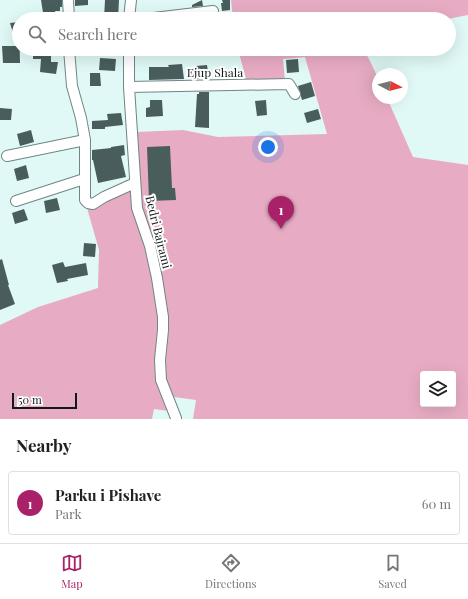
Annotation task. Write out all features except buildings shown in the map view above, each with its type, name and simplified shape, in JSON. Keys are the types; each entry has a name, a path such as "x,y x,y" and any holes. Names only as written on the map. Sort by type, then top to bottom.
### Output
{"street":[{"path":"68,0 69,12"},
{"path":"130,12 131,0"},
{"path":"205,12 214,11"},
{"path":"70,56 72,86 85,140 85,200 88,203 93,204 104,197 135,183"},
{"name":"Bedri Bajrami","path":"129,56 129,87 137,208 155,264 163,317 160,360 161,380 176,418"},
{"name":"Ejup Shala","path":"129,87 289,84 295,94"},
{"path":"7,156 85,140"},
{"path":"16,201 84,179"}],"shaded area":[{"path":"231,0 468,0 468,15 456,17 456,12 232,12"},
{"path":"240,56 367,56 373,68 372,68 372,104 390,104 413,157 468,165 468,419 193,419 196,400 174,397 169,411 154,409 152,419 0,419 0,325 38,307 98,288 99,250 87,208 131,190 137,132 183,130 218,137 327,134 305,57 283,59 285,81 247,83"}],"place":[{"name":"Parku i Pishave","path":"281,229"}]}
